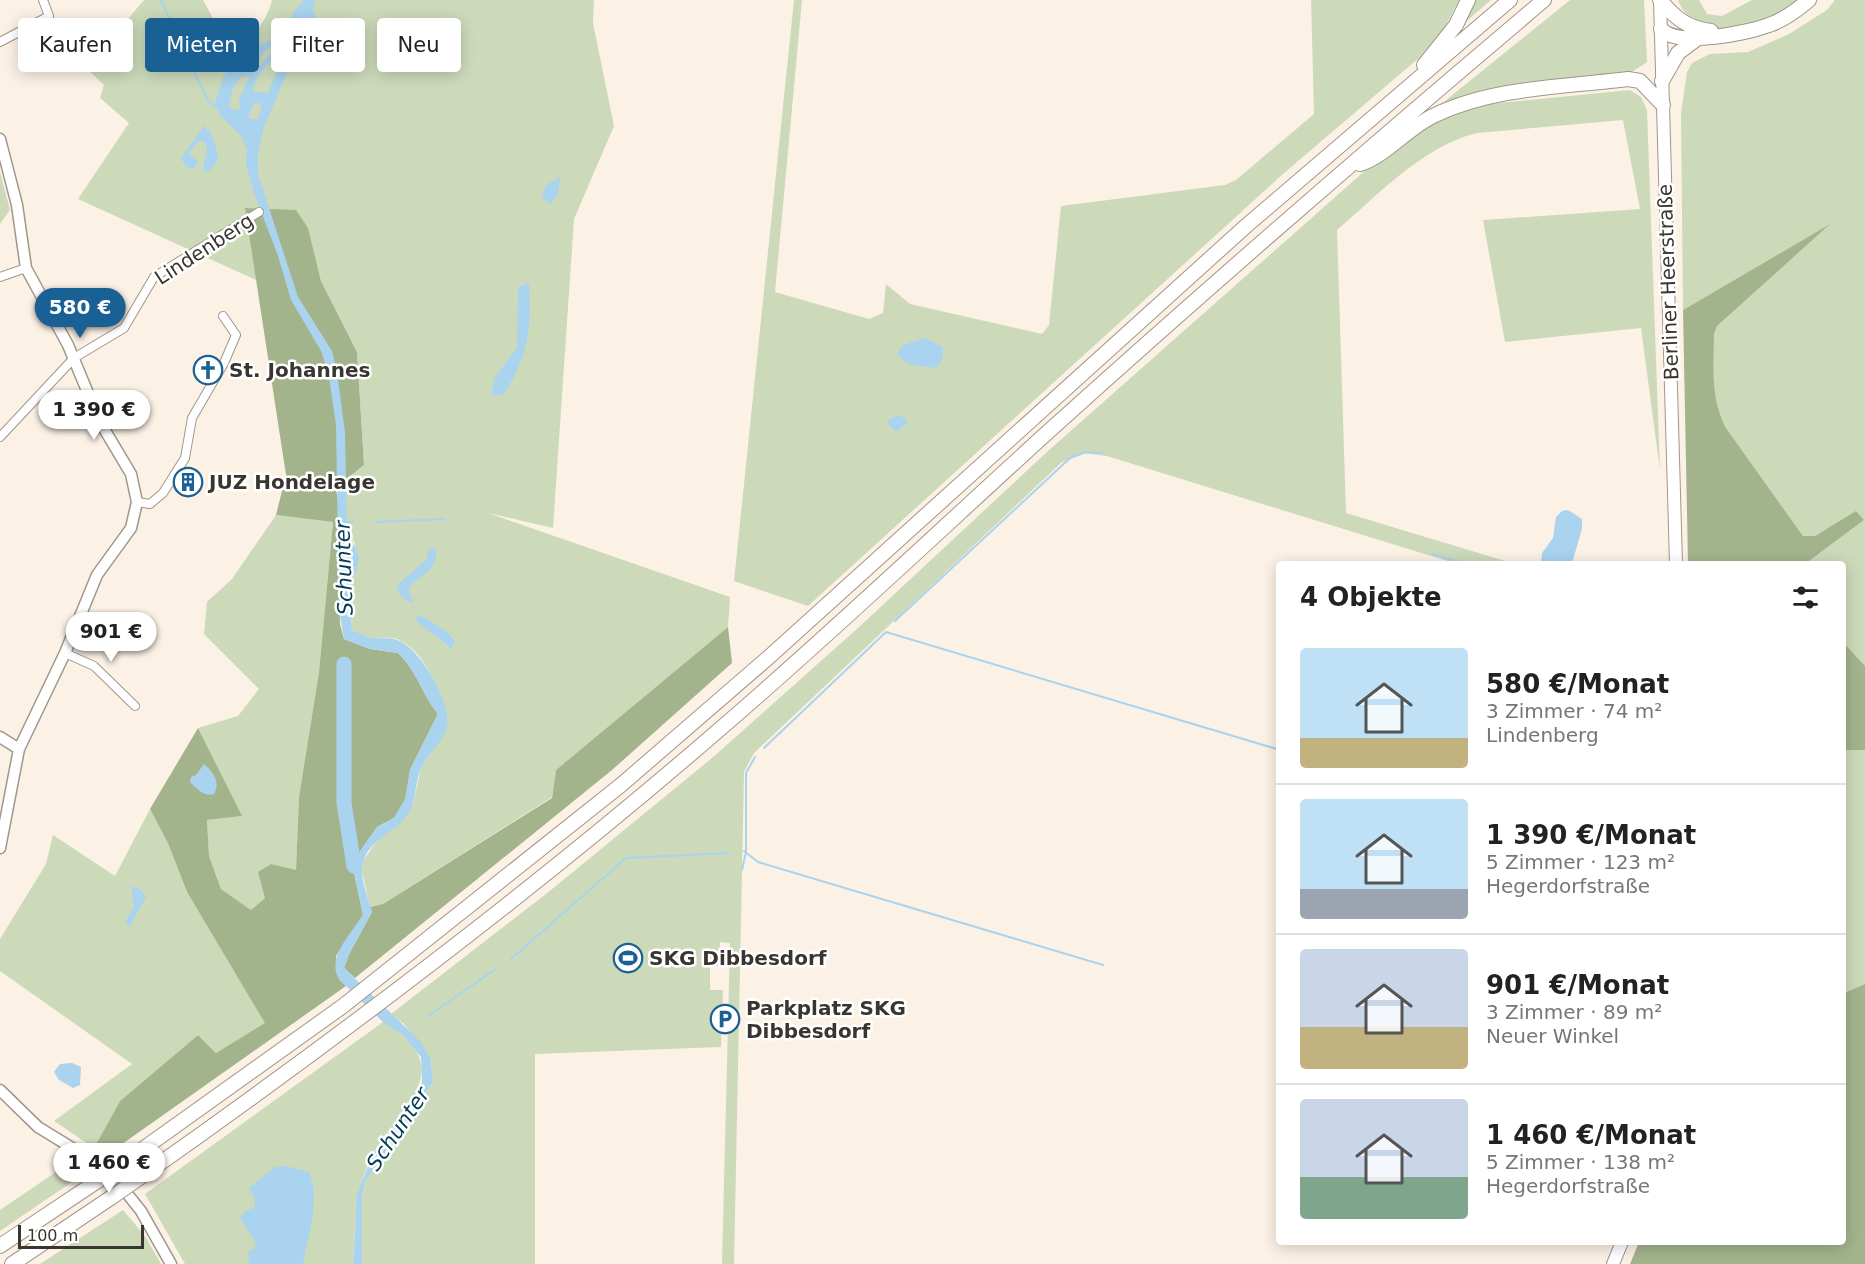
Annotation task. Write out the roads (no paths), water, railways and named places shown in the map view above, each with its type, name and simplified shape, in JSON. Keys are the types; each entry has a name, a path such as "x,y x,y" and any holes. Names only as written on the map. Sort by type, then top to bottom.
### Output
{"highway":[{"path":"1412,83 1456,25 1467,0"},
{"path":"0,1246 99,1180 262,1065 421,945 540,851 727,695 1237,233 1510,0"},
{"path":"12,1264 278,1081 450,951 721,729 1194,301 1544,0"},
{"path":"1660,0 1673,16 1691,28 1725,33"},
{"path":"1661,29 1675,38 1698,38 1771,24 1795,11 1809,0"},
{"path":"1662,81 1678,53 1698,38"},
{"path":"1346,168 1368,162 1404,133 1432,116 1478,99 1628,79 1640,81 1663,105"}],"main road":[{"name":"Berliner Heerstraße","path":"1660,0 1676,561"},
{"path":"0,139 17,205 26,268 75,358 100,422 131,474 137,502 130,528 97,575 65,653 19,749 0,848"},
{"path":"0,737 19,749"},
{"path":"0,1090 38,1127 95,1162 117,1181 141,1210 171,1264"},
{"path":"1613,1264 1621,1245"}],"street":[{"path":"0,42 48,16 43,0"},
{"name":"Lindenberg","path":"0,437 75,358 124,328 154,277 259,212"},
{"path":"0,277 26,268"},
{"path":"137,502 150,504 163,493 185,458 192,418 224,363 236,334 224,316"},
{"path":"65,653 94,666 135,706"}],"water":[{"path":"304,0 316,0 313,9 316,18 291,18"},
{"path":"271,39 271,46 259,58 259,45"},
{"name":"Schunter","path":"271,53 271,61 257,79 253,92 268,93 277,72 288,72 264,127 258,152 258,174 298,297 332,351 337,372 345,433 347,528 359,557 356,573 349,584 352,630 373,638 400,641 408,647 426,667 446,708 446,730 421,769 410,812 366,855 362,874 372,912 344,968 421,1042 431,1060 433,1082 365,1182 362,1196 362,1264 353,1264 357,1195 372,1156 422,1082 421,1057 403,1035 383,1022 339,979 336,963 342,946 363,915 352,863 377,827 394,818 405,799 410,770 438,714 410,667 398,653 370,649 344,639 339,610 336,425 328,371 321,351 291,300 278,256 254,193 246,164 247,149 241,136 221,116 215,103 227,72 259,72 259,67","holes":["250,76 239,100 240,110 232,109 229,105 233,88 241,77","254,103 260,103 262,109 257,120 248,118"]},
{"path":"204,126 212,135 218,157 216,164 207,173 203,169 207,151 206,143 200,140 188,153 198,162 194,169 186,167 181,158"},
{"path":"560,177 558,194 550,205 542,196 544,189"},
{"path":"529,283 529,328 523,355 503,395 491,395 495,377 517,348 518,287"},
{"path":"925,338 943,347 942,360 936,368 908,364 897,354 903,345"},
{"path":"898,415 906,419 907,423 896,432 886,421"},
{"path":"1568,510 1582,519 1582,529 1573,561 1541,561 1542,553 1553,538 1556,517 1562,511"},
{"path":"436,548 435,561 432,566 410,586 409,592 414,603 407,601 402,597 397,585 427,559 429,550"},
{"path":"422,616 446,631 455,641 451,649 420,625 414,617"},
{"path":"204,764 216,781 214,794 210,795 198,790 190,782 191,777 196,775"},
{"path":"131,886 141,890 146,897 130,926 125,923 134,907"},
{"path":"72,1063 81,1067 80,1085 73,1088 59,1080 54,1072 60,1064"},
{"path":"286,1166 309,1172 314,1194 314,1206 303,1264 249,1264 248,1252 255,1248 256,1243 240,1218 246,1211 255,1207 254,1197 249,1188 275,1167"}],"waterway":[{"path":"161,0 208,101 220,110"},
{"path":"895,621 1070,458 1086,452 1102,453"},
{"path":"375,522 445,519"},
{"name":"Schunter","path":"344,522 354,522"},
{"path":"1433,554 1456,561"},
{"path":"764,748 886,632 1276,749"},
{"path":"344,664 344,803 354,866"},
{"path":"742,870 746,852 746,773 755,757"},
{"path":"744,851 758,862 1103,965"},
{"path":"511,959 626,858 729,853"},
{"path":"428,1016 497,968"}],"place":[{"name":"St. Johannes","path":"208,370"},
{"name":"JUZ Hondelage","path":"188,482"},
{"name":"SKG Dibbesdorf","path":"628,958"},
{"name":"Parkplatz SKG Dibbesdorf","path":"725,1019"}]}
